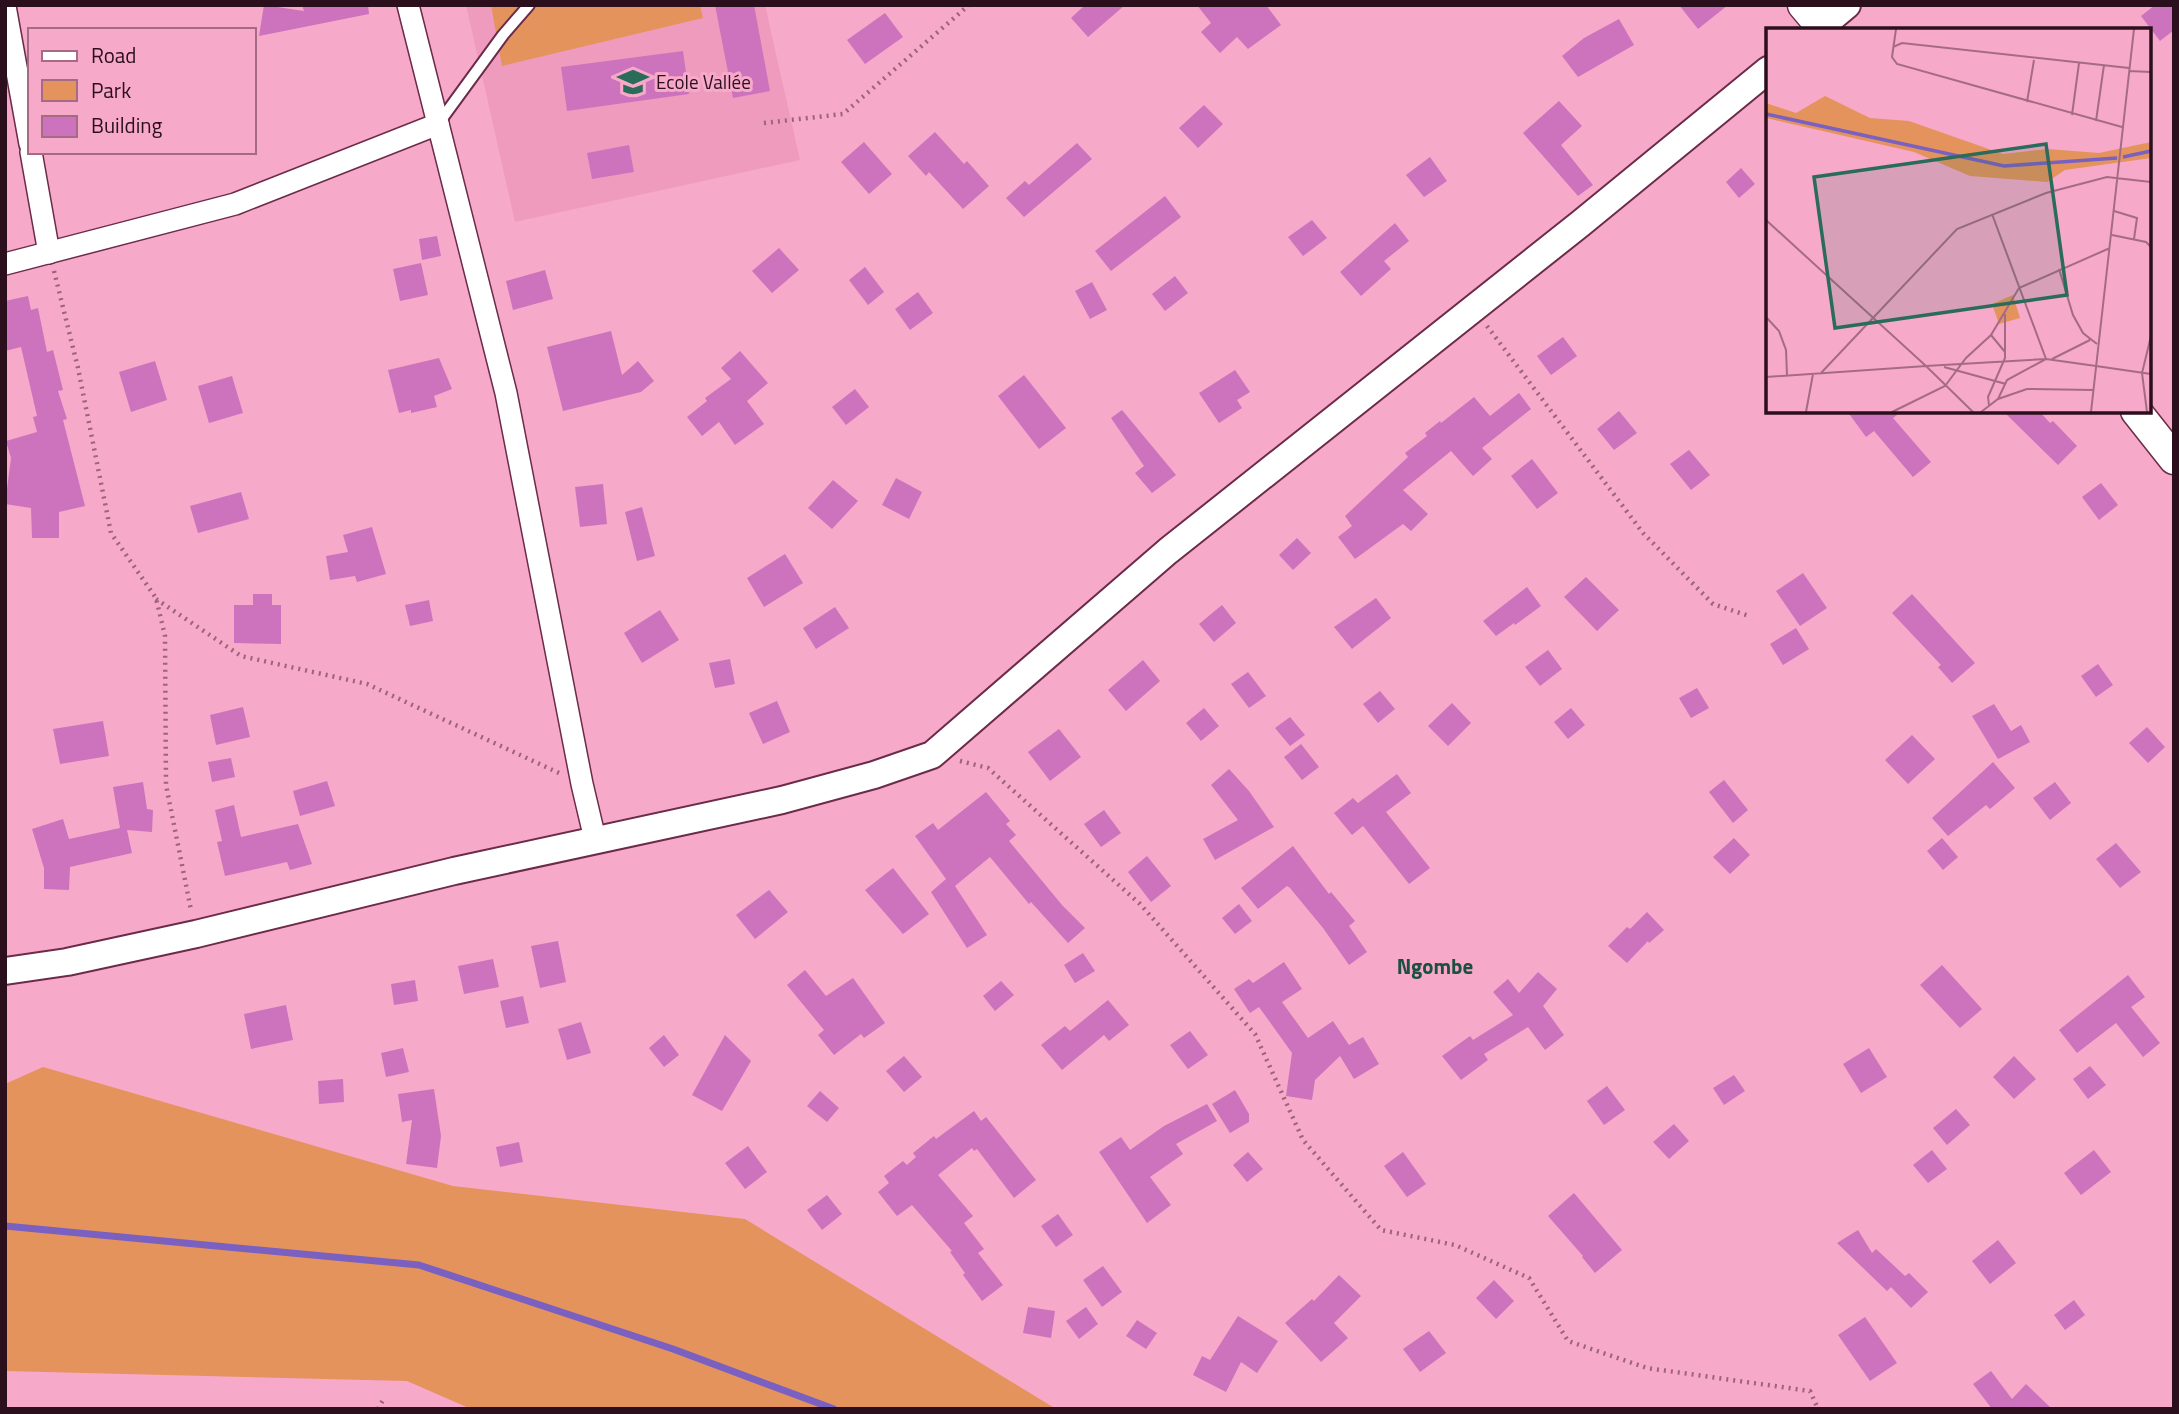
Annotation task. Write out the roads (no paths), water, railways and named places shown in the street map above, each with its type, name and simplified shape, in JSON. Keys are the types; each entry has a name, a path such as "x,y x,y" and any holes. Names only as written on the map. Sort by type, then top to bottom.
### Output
{"main road":[{"path":"2138,413 2174,459"}],"street":[{"path":"408,5 506,393 595,839"},
{"path":"1816,23 1847,5"},
{"path":"5,6 28,133"},
{"path":"5,971 67,962 196,934 595,839 782,800 874,775 932,755 1168,551 1766,72"},
{"path":"5,264 234,204 438,124"},
{"path":"31,154 49,253"}],"lane":[{"path":"438,124 503,35 529,5"}],"waterway":[{"path":"5,1226 419,1265 673,1349 834,1409"}],"place":[{"name":"Ecole Vallée","path":"633,82"}],"district":[{"name":"Ngombe","path":"1435,967"}]}
